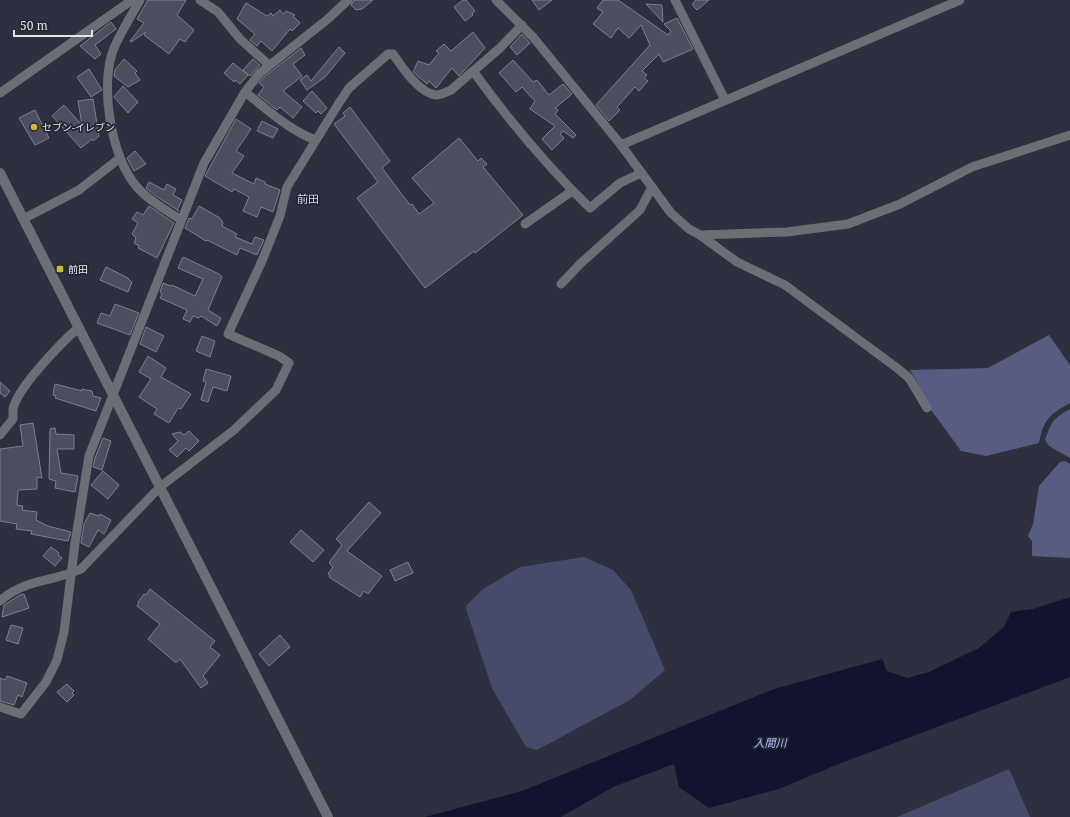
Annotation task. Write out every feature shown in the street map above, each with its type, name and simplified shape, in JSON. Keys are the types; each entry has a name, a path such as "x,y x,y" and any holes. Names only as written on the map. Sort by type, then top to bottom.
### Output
{"street":[{"path":"0,93 132,0"},
{"path":"140,0 114,49 109,68 108,100 111,126 120,158 127,174 137,188 181,220"},
{"path":"200,0 218,12 240,39 269,65"},
{"path":"0,707 21,714 46,682 57,660 64,632 81,499 89,456 114,396 152,292 204,163 245,92 260,73 329,18 348,0"},
{"path":"496,0 522,25 622,146 671,213 688,229 700,235 737,262 785,285 903,373 909,378 927,408"},
{"path":"675,0 724,100"},
{"path":"622,146 724,100 960,0"},
{"path":"0,601 8,594 26,585 72,573 81,569 160,487 234,430 276,390 289,363 279,356 228,334 262,261 280,216 287,187 350,88 388,54 393,54 408,75 428,93 436,95 451,90 522,25"},
{"path":"473,71 498,105 572,191 590,208 620,183 641,172"},
{"path":"245,92 276,116 308,137 316,140"},
{"path":"700,235 787,232 848,224 900,204 972,167 1070,135"},
{"path":"24,219 79,190 120,158"},
{"path":"0,173 328,817"},
{"path":"561,284 580,264 640,210 652,187"},
{"path":"525,224 572,191"},
{"path":"0,435 14,419 13,409 42,363 78,328"}],"shaded area":[{"path":"1049,335 1070,365 1070,403 1048,418 1043,428 1039,443 986,456 961,451 929,407 910,370 988,368"},
{"path":"1070,409 1070,458 1049,446 1045,440 1049,429 1056,418"},
{"path":"1065,461 1070,464 1070,558 1032,556 1032,541 1028,536 1033,524 1039,486 1060,462"},
{"path":"584,557 613,570 631,590 665,670 630,700 537,750 526,747 492,688 466,609 467,605 483,589 520,567"},
{"path":"1009,769 1030,817 897,817"}],"water":[{"name":"入間川","path":"1070,597 1070,677 836,765 779,789 709,808 679,787 674,764 613,787 561,817 425,817 522,791 774,689 882,659 887,671 907,678 929,672 979,648 1004,627 1011,612 1033,609"}],"building":[{"path":"148,0 186,0 177,15 194,30 185,42 180,39 169,54 144,35 146,32 131,42 130,41 144,23 137,19"},
{"path":"354,0 373,0 362,9 356,10 351,5"},
{"path":"463,0 466,0 475,11 472,13 473,15 465,21 454,7"},
{"path":"532,0 552,0 539,10"},
{"path":"603,0 618,0 668,35 671,31 664,24 677,18 693,49 663,62 659,54 642,71 647,75 644,78 648,81 639,91 635,87 617,107 620,110 609,121 596,105 650,45 641,25 629,38 618,28 611,38 593,24 603,12 597,8"},
{"path":"696,0 709,0 697,10 693,6 693,3"},
{"path":"246,3 267,16 271,13 273,16 280,10 283,14 286,11 295,15 293,16 300,23 292,31 290,29 272,51 261,41 257,46 250,40 255,34 237,19"},
{"path":"646,4 662,5 663,22"},
{"path":"111,22 116,29 95,45 101,54 95,59 80,46"},
{"path":"473,32 485,48 459,76 452,68 436,88 429,81 427,84 413,72 418,61 429,65 439,53 436,51 444,44 451,51"},
{"path":"522,34 530,43 517,55 510,47"},
{"path":"339,47 345,53 325,77 307,90 300,80 307,75 311,81"},
{"path":"301,48 305,55 293,64 302,76 283,91 302,107 293,118 280,107 277,110 258,95 264,87 259,83 264,77"},
{"path":"124,59 137,71 135,73 140,80 128,87 114,76 115,70"},
{"path":"253,59 260,65 250,76 243,70"},
{"path":"513,60 533,82 537,80 549,95 563,84 572,94 555,108 558,110 555,114 576,135 573,138 563,131 560,134 564,138 552,150 542,139 555,126 530,109 535,101 522,87 516,92 499,73"},
{"path":"233,63 248,75 240,84 235,80 234,82 224,73"},
{"path":"89,69 102,90 91,97 77,77"},
{"path":"123,86 138,102 128,113 114,97"},
{"path":"312,91 327,108 321,114 318,111 316,113 303,101"},
{"path":"93,99 99,136 93,141 92,139 81,148 52,116 64,105 82,125 78,101"},
{"path":"350,107 390,161 382,168 410,205 412,204 419,214 434,203 412,178 459,138 478,161 481,158 487,164 483,167 523,215 475,253 474,251 425,288 357,198 378,182 334,124 345,116 343,113"},
{"name":"セブン-イレブン","path":"35,110 49,138 35,145 19,118"},
{"path":"236,119 251,129 236,151 244,156 232,173 254,184 256,178 265,182 265,184 280,190 273,212 261,207 257,217 243,211 249,197 234,189 232,192 205,176"},
{"path":"262,121 278,129 273,138 257,131"},
{"path":"135,151 146,164 134,171 127,158"},
{"path":"149,182 164,190 167,184 176,189 173,195 182,200 177,210 146,188"},
{"path":"149,206 174,223 157,258 138,248 139,246 134,243 136,238 132,234 138,223 132,219 137,212 143,215"},
{"path":"199,206 220,218 223,223 222,226 237,234 235,237 252,244 255,237 264,240 257,255 240,248 237,255 207,240 206,241 185,228 189,218 192,219"},
{"path":"183,257 219,274 222,277 208,310 221,318 217,326 201,316 199,318 193,316 190,322 183,319 187,310 160,298 163,283 172,285 195,296 203,279 178,268"},
{"path":"106,267 128,278 132,282 128,292 100,280"},
{"path":"115,304 139,313 130,335 97,323 101,313 110,316"},
{"path":"146,327 164,336 156,352 140,344"},
{"path":"202,336 215,341 210,357 196,351"},
{"path":"148,356 166,368 161,377 191,394 181,409 178,408 169,423 154,414 157,409 139,397 151,379 139,372"},
{"path":"206,369 231,376 227,391 213,387 208,402 201,400 206,382 203,381"},
{"path":"0,382 10,391 5,397 0,393"},
{"path":"55,384 82,391 82,389 92,391 93,396 101,398 96,411 55,398 56,396 53,395"},
{"path":"33,423 42,478 37,477 37,489 18,490 17,505 23,506 22,510 37,512 36,520 48,526 71,532 68,541 31,534 32,531 16,529 17,524 0,521 0,449 23,446 20,425"},
{"path":"55,428 56,434 74,435 74,449 57,449 61,473 78,476 75,492 55,488 56,481 49,479 50,429"},
{"path":"189,431 199,441 189,451 186,448 177,457 169,450 178,441 172,434 180,432 184,435"},
{"path":"103,438 111,441 102,470 93,467"},
{"path":"103,471 119,485 108,499 91,485"},
{"path":"369,502 381,513 347,551 382,576 368,594 364,591 360,597 329,577 330,575 328,574 333,567 329,563 342,545 336,539"},
{"path":"90,513 99,516 100,514 111,520 104,534 98,530 89,547 81,543 84,524"},
{"path":"301,530 324,550 313,562 290,542"},
{"path":"51,547 59,553 58,555 62,558 55,566 43,556"},
{"path":"408,562 413,573 395,581 390,570"},
{"path":"150,589 215,641 210,647 220,655 203,676 208,683 201,688 180,659 175,662 148,639 160,624 137,606 144,594 146,595"},
{"path":"24,594 29,608 2,617 4,605"},
{"path":"11,625 23,628 18,644 6,640"},
{"path":"280,635 290,647 269,666 259,654"},
{"path":"7,676 27,683 22,697 18,695 14,705 0,701 0,678 5,680"},
{"path":"67,684 74,691 72,693 74,695 67,702 57,692"}],"place":[{"name":"セブン-イレブン","path":"34,127"},
{"name":"前田","path":"60,269"}],"district":[{"name":"前田","path":"308,198"}]}
